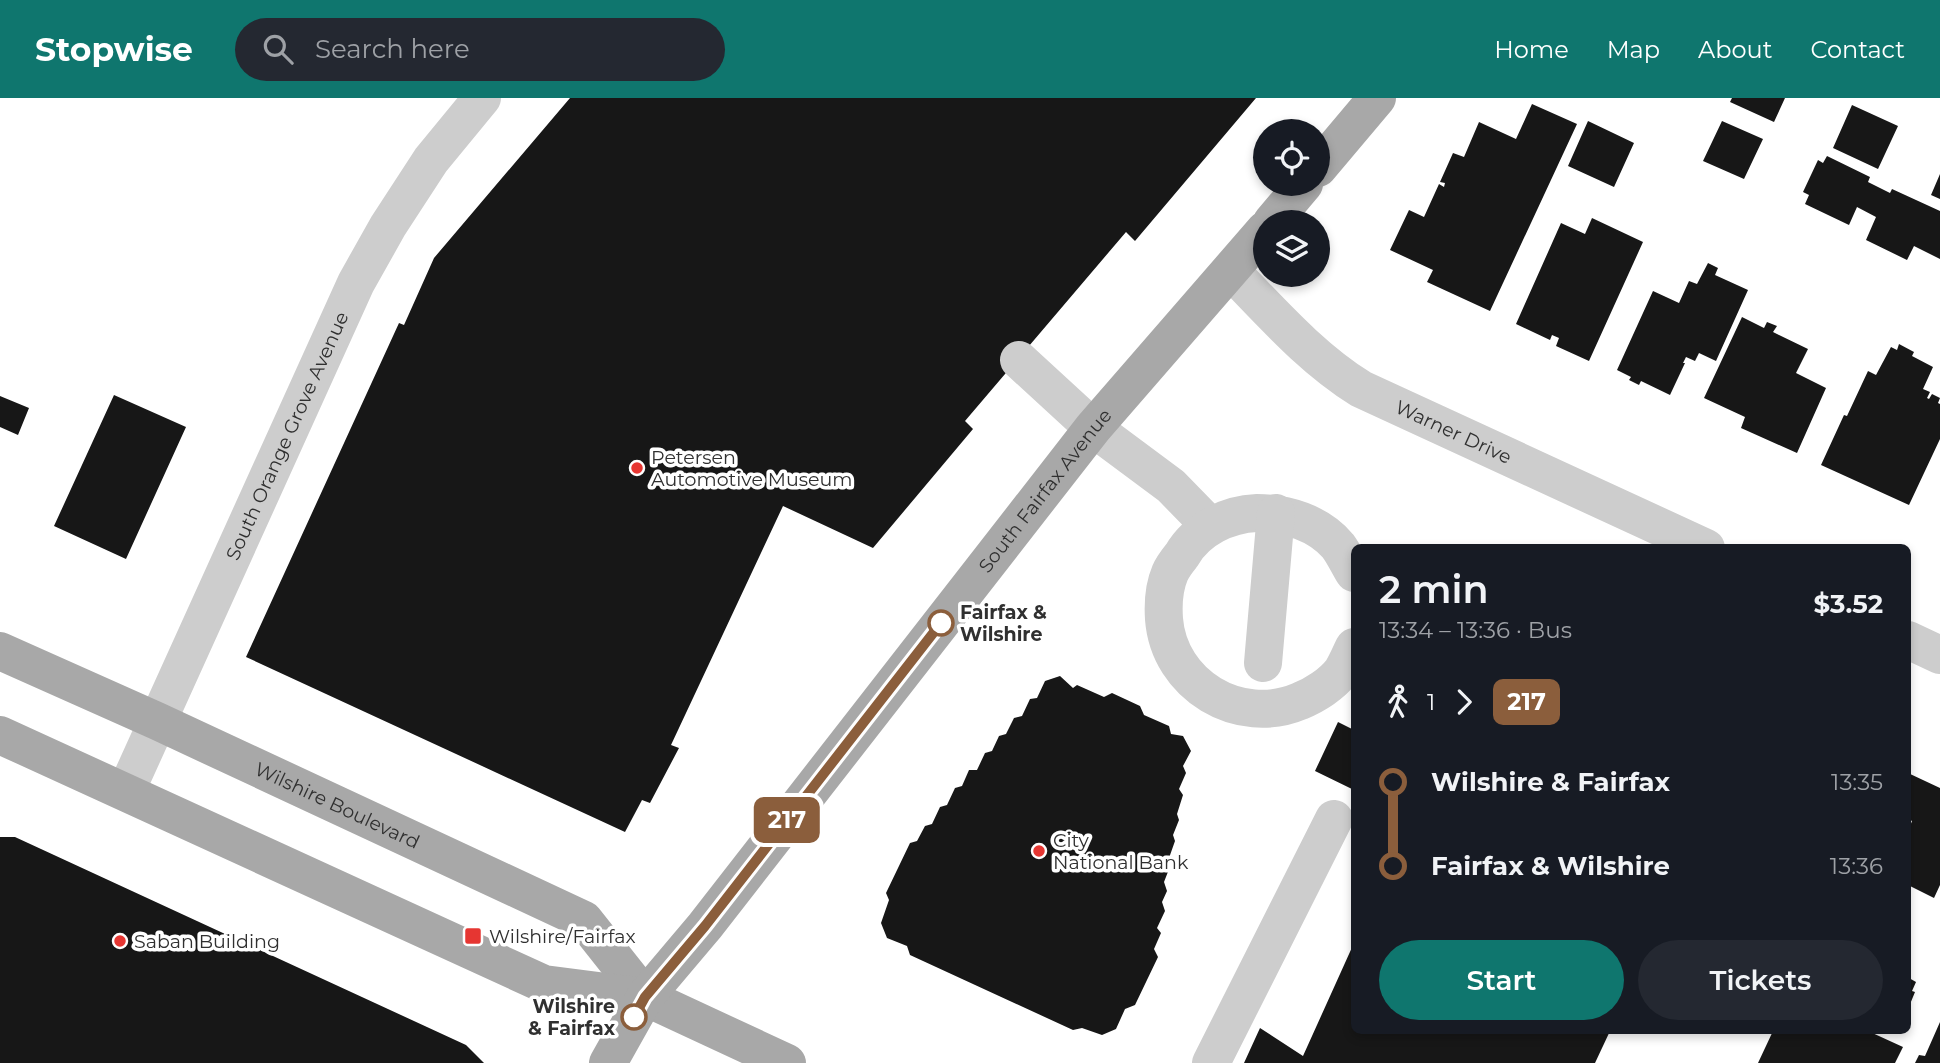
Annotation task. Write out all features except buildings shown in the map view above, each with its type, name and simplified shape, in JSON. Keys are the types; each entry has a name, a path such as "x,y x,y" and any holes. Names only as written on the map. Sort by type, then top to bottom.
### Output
{"main road":[{"path":"1330,154 1377,98"},
{"path":"1282,210 1294,196"},
{"name":"South Fairfax Avenue","path":"608,1063 645,997 705,926 1093,428 1253,244"},
{"name":"Wilshire Boulevard","path":"0,651 157,721 584,920 645,997"},
{"name":"Wilshire Boulevard","path":"0,735 544,984 645,997 787,1063"}],"street":[{"name":"South Orange Grove Avenue","path":"126,791 356,282 431,160 482,98"},
{"name":"Warner Drive","path":"1231,271 1297,340 1340,376 1361,389 1697,544"},
{"path":"1019,360 1093,428 1171,486 1210,526"},
{"path":"1351,568 1337,545 1309,524 1276,513 1242,513 1210,526 1186,547 1170,573 1163,603 1165,634 1177,663 1198,687 1225,703 1255,710 1286,707 1315,695 1341,673 1351,653"},
{"path":"1262,663 1276,513"},
{"path":"1911,641 1940,655"},
{"path":"1211,1063 1334,819"}],"bus line":[{"name":"217","path":"634,1017 645,997 705,926 941,623"}],"place":[{"name":"Petersen Automotive Museum","path":"637,468"},
{"name":"Fairfax & Wilshire","path":"941,623"},
{"name":"City National Bank","path":"1039,851"},
{"name":"Wilshire/Fairfax","path":"473,936"},
{"name":"Saban Building","path":"120,941"},
{"name":"Wilshire & Fairfax","path":"634,1017"}]}
